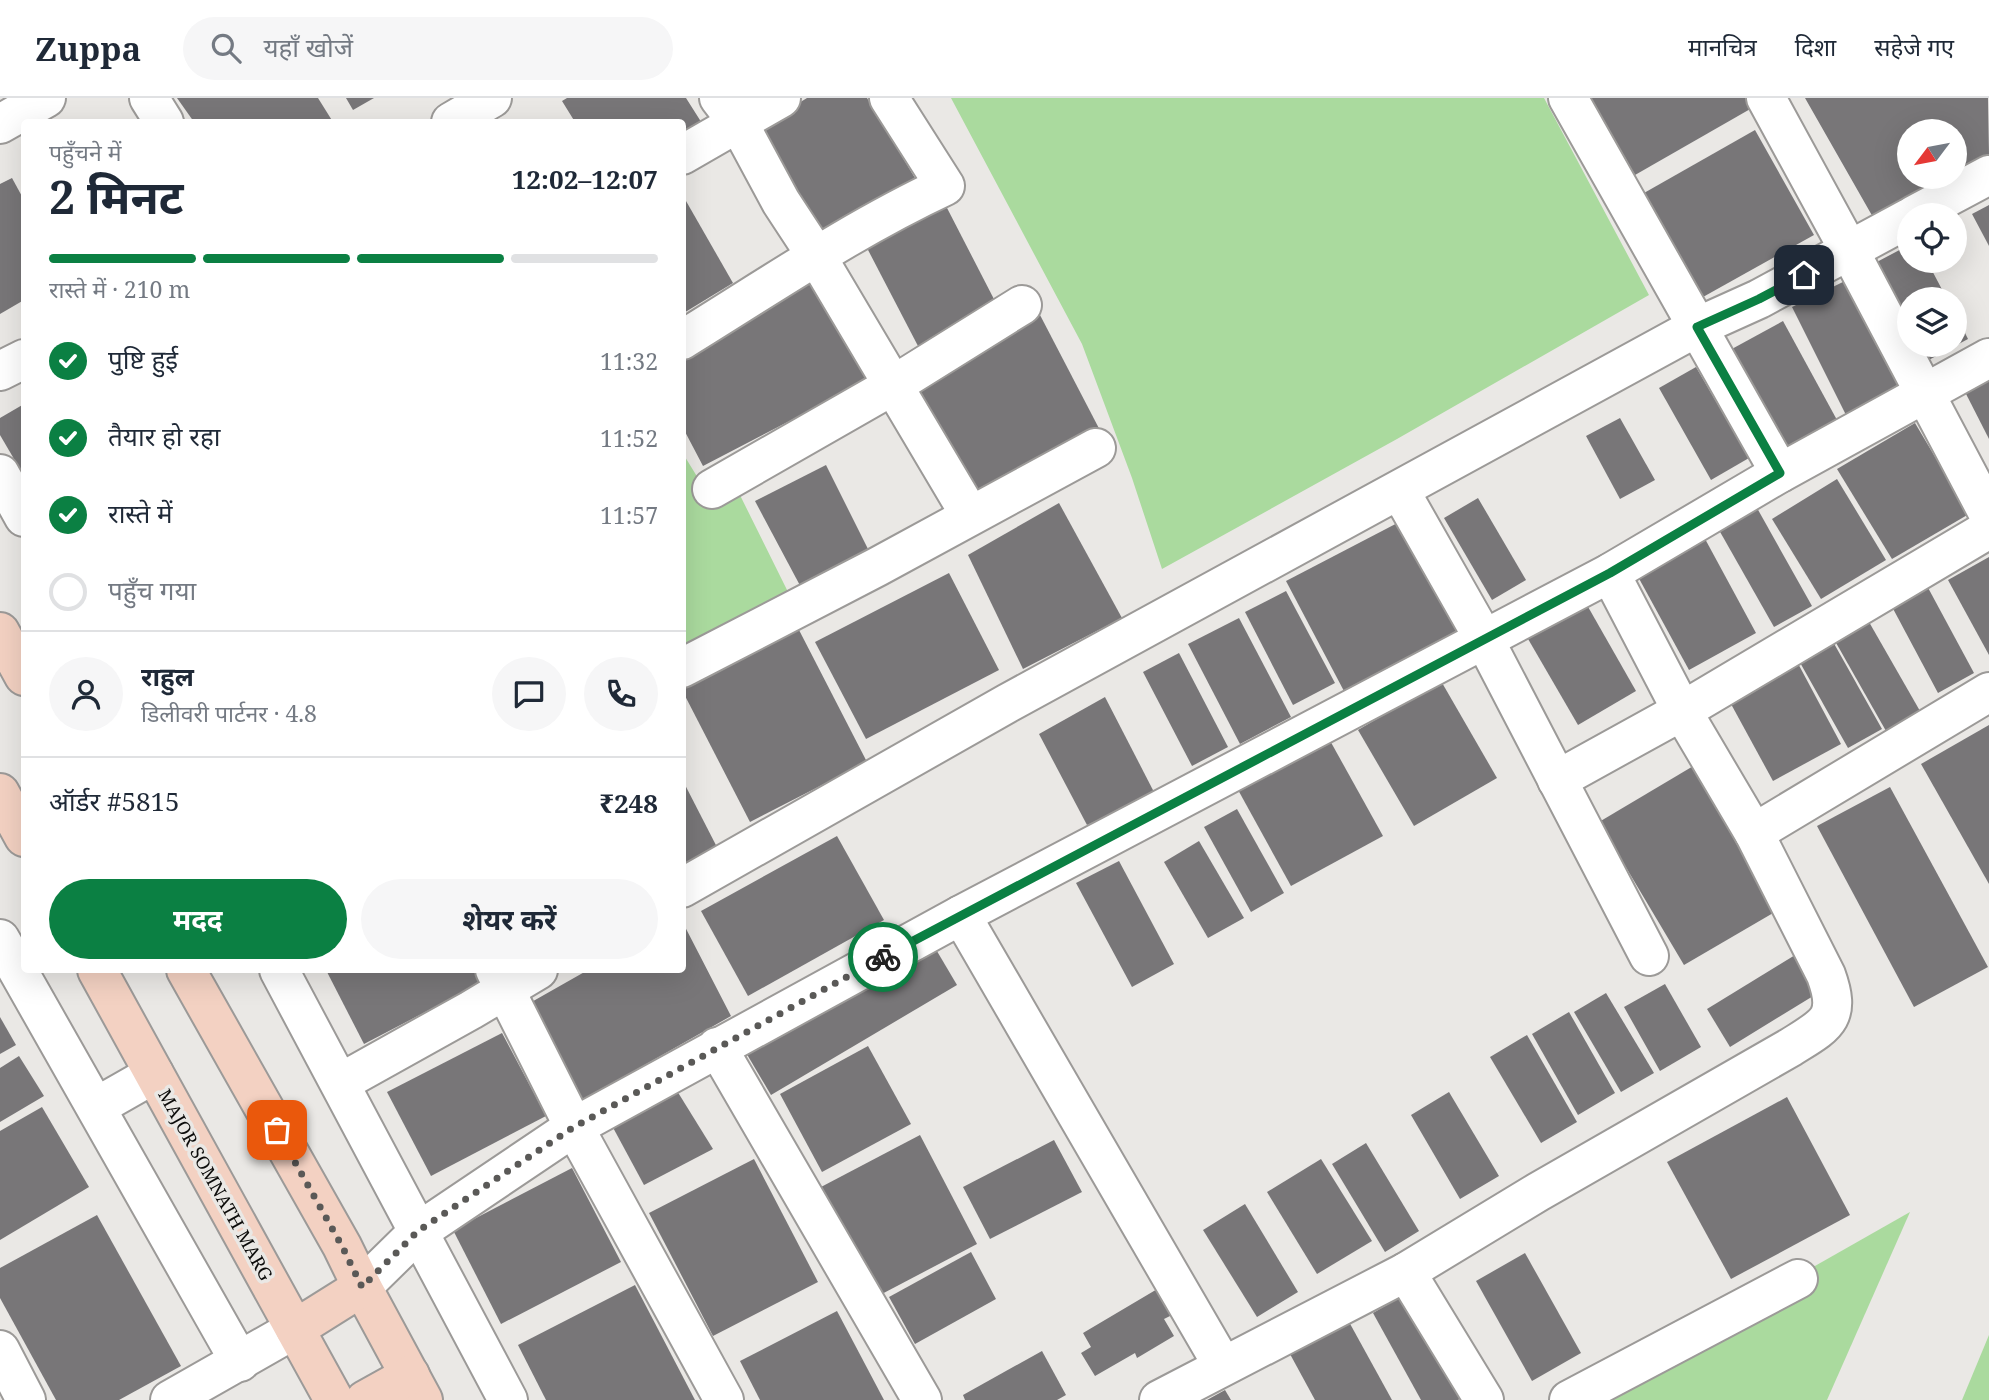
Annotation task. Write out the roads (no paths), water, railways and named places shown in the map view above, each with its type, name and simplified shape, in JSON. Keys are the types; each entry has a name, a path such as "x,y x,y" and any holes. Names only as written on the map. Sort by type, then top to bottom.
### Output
{"main road":[{"path":"0,632 21,670"},
{"path":"0,793 21,832"},
{"name":"MAJOR SOMNATH MARG","path":"99,973 334,1400"},
{"path":"188,973 342,1246 416,1387 365,1400"},
{"path":"295,1329 362,1287"}],"street":[{"path":"0,124 46,98"},
{"path":"149,98 162,119"},
{"path":"457,119 492,98"},
{"path":"686,151 729,111 782,98"},
{"path":"686,338 817,257 945,186 889,98"},
{"path":"1567,98 1780,473"},
{"path":"1766,98 1989,515"},
{"path":"729,111 970,515"},
{"path":"1936,203 1989,175"},
{"path":"686,886 1008,703 1697,327 1759,299 1897,224"},
{"path":"712,489 892,386 1022,305"},
{"path":"362,1287 418,1231 574,1127 961,915 1610,573 1780,473 1989,358"},
{"path":"0,371 21,360"},
{"path":"686,666 877,567 1096,448"},
{"path":"0,474 21,512"},
{"path":"1399,491 1484,639 1649,956"},
{"path":"1557,780 1682,711 1989,529"},
{"path":"1158,1400 1406,1272 1538,1192 1791,1047 1818,1030 1831,1016 1833,995 1826,975 1754,833 1682,711 1610,573"},
{"path":"1754,833 1989,692"},
{"path":"961,915 1223,1366"},
{"path":"0,939 240,1362"},
{"path":"281,973 508,1400"},
{"path":"340,1083 471,1010 500,979 525,973"},
{"path":"500,979 574,1127 724,1400"},
{"path":"717,1047 922,1400"},
{"path":"96,1107 154,1074"},
{"path":"1406,1272 1483,1400"},
{"path":"1569,1400 1798,1279"},
{"path":"170,1400 295,1329"},
{"path":"0,1350 26,1400"}]}
